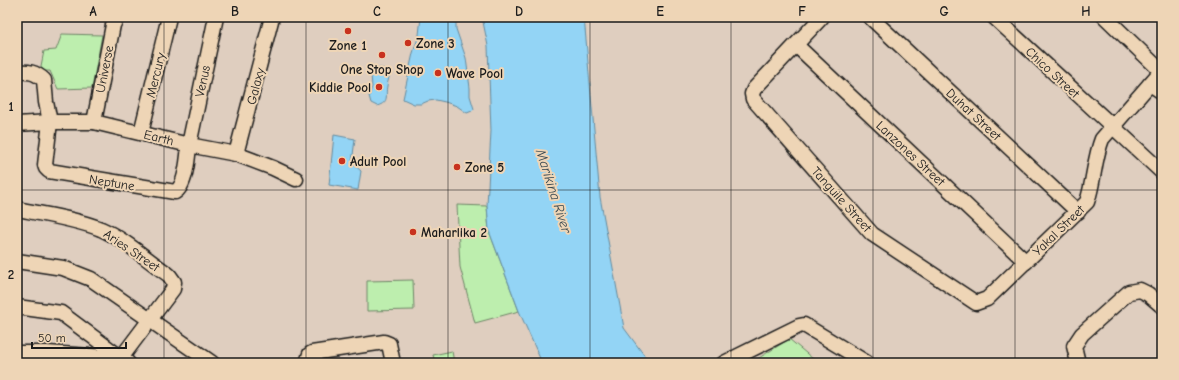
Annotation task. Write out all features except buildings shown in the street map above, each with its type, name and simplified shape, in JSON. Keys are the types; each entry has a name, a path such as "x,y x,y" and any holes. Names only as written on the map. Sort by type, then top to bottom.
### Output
{"street":[{"name":"Universe","path":"94,122 113,25 117,17"},
{"name":"Mercury","path":"141,133 169,17"},
{"name":"Venus","path":"189,145 216,17"},
{"name":"Galaxy","path":"236,154 258,76 272,17"},
{"path":"796,45 822,17"},
{"name":"Duhat Street","path":"870,17 1078,212"},
{"name":"Chico Street","path":"994,17 1162,172"},
{"path":"1105,17 1162,71"},
{"name":"Tanguile Street","path":"796,45 754,89 752,94 753,99 872,234 968,299 976,303 987,299"},
{"name":"Lanzones Street","path":"796,45 1026,262"},
{"path":"17,72 30,71 37,74 44,80 50,122"},
{"name":"Yakal Street","path":"987,299 1087,202 1091,192 1098,149 1102,139 1162,71"},
{"path":"1150,84 1162,92"},
{"name":"Neptune","path":"50,122 45,164 46,168 49,171 110,182 175,192 181,187 188,160 189,145"},
{"name":"Earth","path":"17,124 94,122 189,145 236,154 273,168 296,179"},
{"name":"Aries Street","path":"17,210 82,223 102,229 127,244 169,276 174,282 173,289 149,320 125,360"},
{"path":"17,261 63,268 91,279 212,363"},
{"path":"1078,363 1074,346 1082,334 1129,292 1140,290 1148,294 1162,306"},
{"path":"17,307 61,313 125,360"},
{"path":"724,363 799,326 804,325 867,363"},
{"path":"307,363 310,354 312,353 384,342 389,344 393,363"},
{"path":"17,353 47,353 125,360"}],"green space":[{"path":"62,34 102,35 92,88 58,89 50,71 40,71 44,51 56,50"},
{"path":"457,205 487,206 489,231 519,311 475,323 460,267"},
{"path":"413,280 414,310 367,311 367,281"},
{"path":"789,339 818,363 751,363"},
{"path":"452,351 454,363 435,363 433,355"}],"water":[{"name":"Wave Pool","path":"421,17 456,17 456,29 466,58 470,96 474,109 472,111 467,113 457,106 436,100 421,104 414,104 403,99 413,53 419,35"},
{"name":"Marikina River","path":"482,17 584,17 600,197 624,328 650,363 542,363 519,311 489,231 487,206 491,131 488,46"},
{"name":"Kiddie Pool","path":"380,68 386,69 389,77 385,101 377,106 371,103 369,96 372,87 371,74 374,70"},
{"name":"Adult Pool","path":"334,135 355,139 352,163 361,171 358,190 329,185"}],"place":[{"name":"Zone 1","path":"348,31"},
{"name":"Zone 3","path":"408,43"},
{"name":"One Stop Shop","path":"382,55"},
{"name":"Wave Pool","path":"438,73"},
{"name":"Kiddie Pool","path":"379,87"},
{"name":"Adult Pool","path":"342,161"},
{"name":"Zone 5","path":"457,167"},
{"name":"Maharlika 2","path":"413,232"}]}
